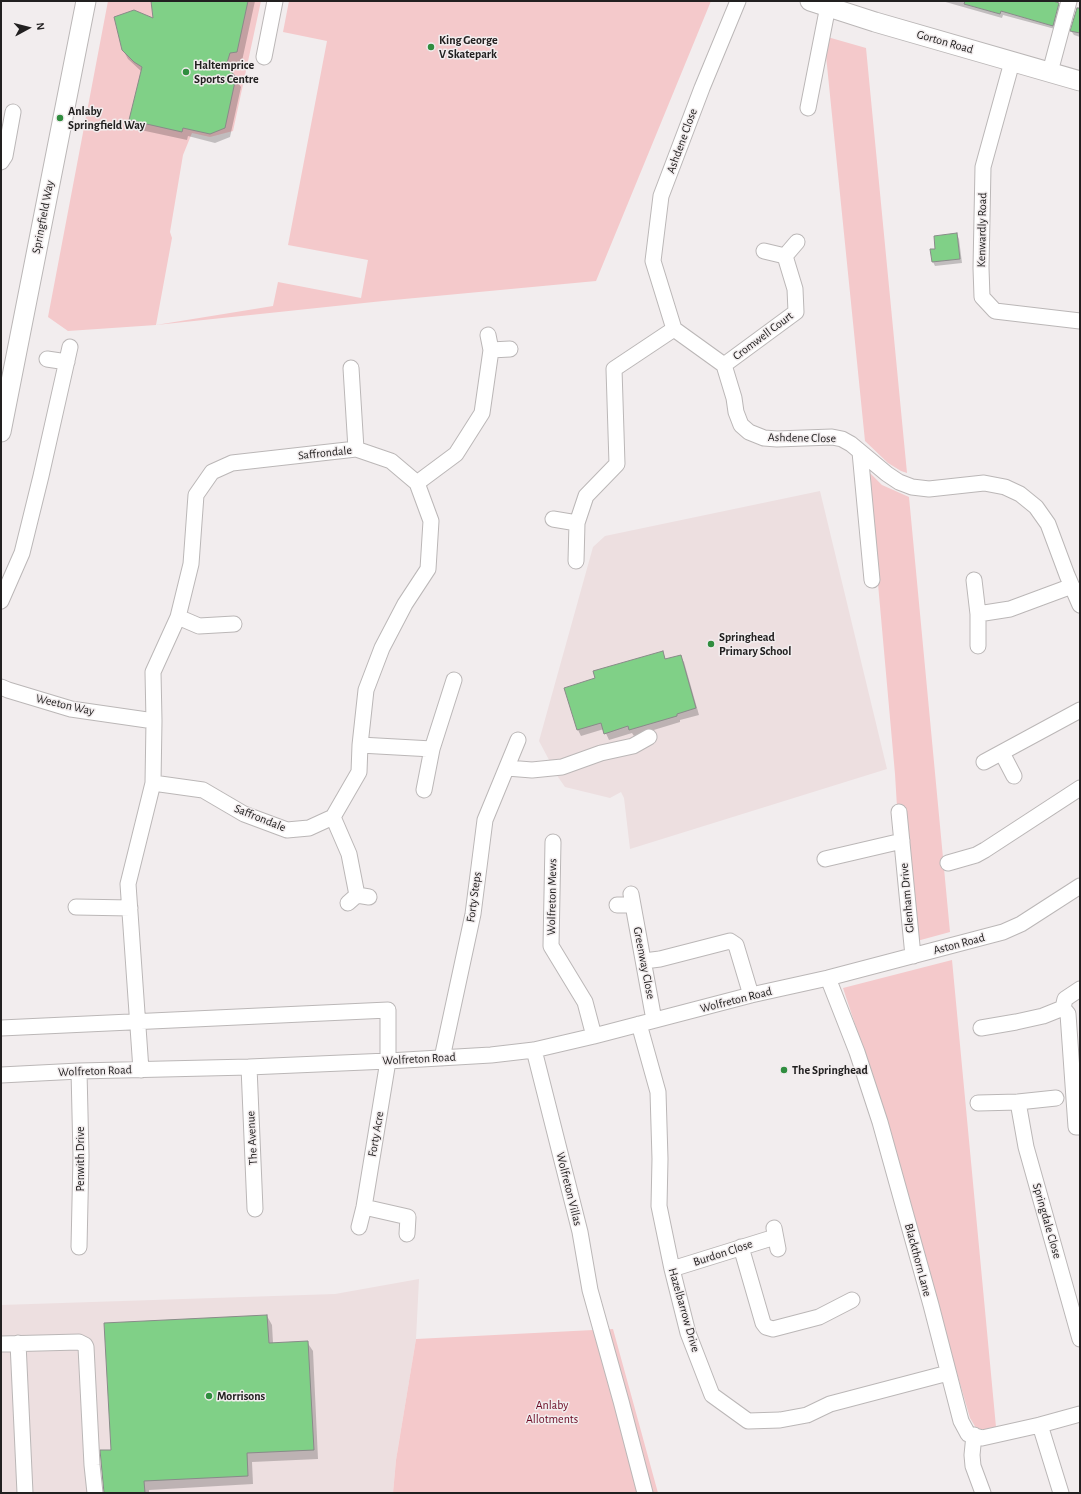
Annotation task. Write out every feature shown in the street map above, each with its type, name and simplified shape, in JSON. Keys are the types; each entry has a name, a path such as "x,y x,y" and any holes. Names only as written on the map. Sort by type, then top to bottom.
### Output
{"main road":[{"name":"Springfield Way","path":"1,432 86,1"},
{"name":"Gorton Road","path":"819,4 875,22 1080,81"}],"street":[{"path":"264,57 275,1"},
{"name":"Ashdene Close","path":"674,329 653,260 661,196 702,88 738,1"},
{"path":"1050,72 1069,1"},
{"path":"808,108 819,4"},
{"name":"Kenwardly Road","path":"1012,62 983,167 981,268 982,297 995,312 1080,322"},
{"path":"1,162 4,156 13,112"},
{"path":"764,251 785,256 796,242"},
{"name":"Cromwell Court","path":"724,365 796,312 795,289 785,256"},
{"path":"576,561 577,523 586,496 623,465 614,369 674,329 724,365"},
{"path":"358,898 349,854 333,817 359,772 360,745 366,690 382,648 405,604 428,569 431,522 417,483 456,454 482,413 491,350 488,335"},
{"path":"1,601 22,553 70,348"},
{"path":"491,350 510,349"},
{"path":"47,359 67,362"},
{"path":"352,365 356,449"},
{"name":"Ashdene Close","path":"724,365 734,398 736,412 741,425 749,432 764,438 777,439 832,437 842,439 887,474 899,482 912,487 929,489 984,483 1005,487 1020,494 1036,507 1048,524 1080,605"},
{"name":"Saffrondale","path":"141,1070 128,884 153,783 153,672 178,616 191,564 196,495 212,472 232,463 356,449 391,461 417,483"},
{"path":"860,452 872,580"},
{"path":"553,520 577,523"},
{"path":"974,580 978,614 978,646"},
{"path":"978,614 1010,609 1072,586"},
{"path":"178,616 199,626 234,624"},
{"path":"424,790 432,748 454,680"},
{"name":"Weeton Way","path":"1,687 71,709 154,721"},
{"path":"984,762 1080,710"},
{"path":"507,768 532,770 562,767 601,753 633,746 649,737"},
{"name":"Forty Steps","path":"442,1058 473,914 485,820 518,740"},
{"path":"360,745 432,748"},
{"path":"1002,753 1014,776"},
{"name":"Saffrondale","path":"153,783 203,790 244,814 287,830 309,828 333,817"},
{"path":"948,863 976,855 985,850 1080,788"},
{"name":"Glenham Drive","path":"899,812 913,956"},
{"path":"825,859 902,841"},
{"name":"Wolfreton Mews","path":"553,842 551,946 585,1002 594,1036"},
{"name":"Aston Road","path":"828,978 1003,932 1021,924 1080,886"},
{"name":"Greenway Close","path":"618,905 632,900 654,1020"},
{"path":"76,907 130,908"},
{"path":"644,961 664,958 730,941 736,945 751,995"},
{"name":"Wolfreton Road","path":"1,1075 388,1061 534,1050 751,995 828,978"},
{"name":"Blackthorn Lane","path":"828,978 856,1052 880,1122 929,1298 961,1421 968,1434 974,1435"},
{"path":"1063,1008 1065,1000 1080,989"},
{"path":"981,1028 1043,1016 1063,1008"},
{"path":"1063,1008 1068,1014 1076,1127 1080,1127"},
{"name":"Forty Acre","path":"138,1021 388,1010 388,1061 364,1207 359,1227"},
{"path":"1,1028 138,1021"},
{"name":"Hazelbarrow Drive","path":"639,1024 658,1092 660,1159 659,1206 672,1269 688,1332 712,1396 748,1420 780,1420 807,1415 830,1404 948,1373"},
{"name":"Wolfreton Villas","path":"534,1050 580,1232 590,1290 645,1493"},
{"name":"The Avenue","path":"249,1067 255,1209"},
{"name":"Penwith Drive","path":"79,1071 81,1156 79,1247"},
{"path":"978,1103 1018,1102 1056,1098"},
{"name":"Springdale Close","path":"1018,1102 1026,1147 1080,1339"},
{"path":"364,1207 408,1217 407,1234"},
{"name":"Burdon Close","path":"672,1269 776,1238"},
{"path":"741,1248 763,1323 766,1327 773,1329 819,1317 852,1300"},
{"path":"1,1344 79,1342 85,1345 95,1493"},
{"path":"18,1343 25,1493"},
{"path":"983,1493 973,1466 972,1455 974,1435 982,1438 1080,1414"},
{"path":"1040,1425 1061,1493"}],"shaded area":[{"name":"Springhead Primary School","path":"820,491 887,769 630,849 624,798 621,792 610,798 565,787 539,741 593,547 605,536"},
{"path":"419,1279 416,1339 396,1460 393,1493 1,1493 1,1305 335,1294"}],"green space":[{"path":"108,1 261,1 233,131 210,137 192,133 183,155 170,232 172,238 156,325 68,331 48,317"},
{"path":"289,1 711,1 596,281 383,301 156,325 273,306 278,282 361,298 368,260 288,245 327,41 283,32"},
{"path":"824,36 866,48 907,473 888,463 865,441"},
{"path":"868,472 882,485 909,497 950,932 917,941 905,806 897,807"},
{"path":"952,960 996,1427 986,1430 976,1428 970,1418 937,1305 887,1121 843,988"},
{"name":"Anlaby Allotments","path":"613,1329 658,1493 393,1493 396,1460 416,1339"}],"building":[{"name":"Haltemprice Sports Centre","path":"151,1 248,1 237,52 230,53 226,66 236,77 225,128 210,134 183,128 182,132 129,120 142,67 134,62 122,50 114,17 134,10 153,18"},
{"path":"965,1 1053,1 1059,3 1053,26 1001,11 1000,14 964,4"},
{"path":"1077,8 1080,8 1080,33 1070,31"},
{"path":"957,233 960,259 932,262 930,249 935,249 934,236"},
{"name":"Springhead Primary School","path":"663,651 665,659 681,655 696,708 677,714 677,716 629,730 628,726 604,734 601,723 577,730 564,688 595,678 593,671"},
{"name":"Morrisons","path":"267,1315 269,1343 308,1341 314,1450 247,1453 248,1476 144,1481 145,1493 104,1493 100,1450 111,1450 104,1323"}],"place":[{"name":"King George V Skatepark","path":"431,47"},
{"name":"Haltemprice Sports Centre","path":"186,72"},
{"name":"Anlaby Springfield Way","path":"60,118"},
{"name":"Springhead Primary School","path":"711,644"},
{"name":"The Springhead","path":"784,1070"},
{"name":"Morrisons","path":"209,1396"}]}
